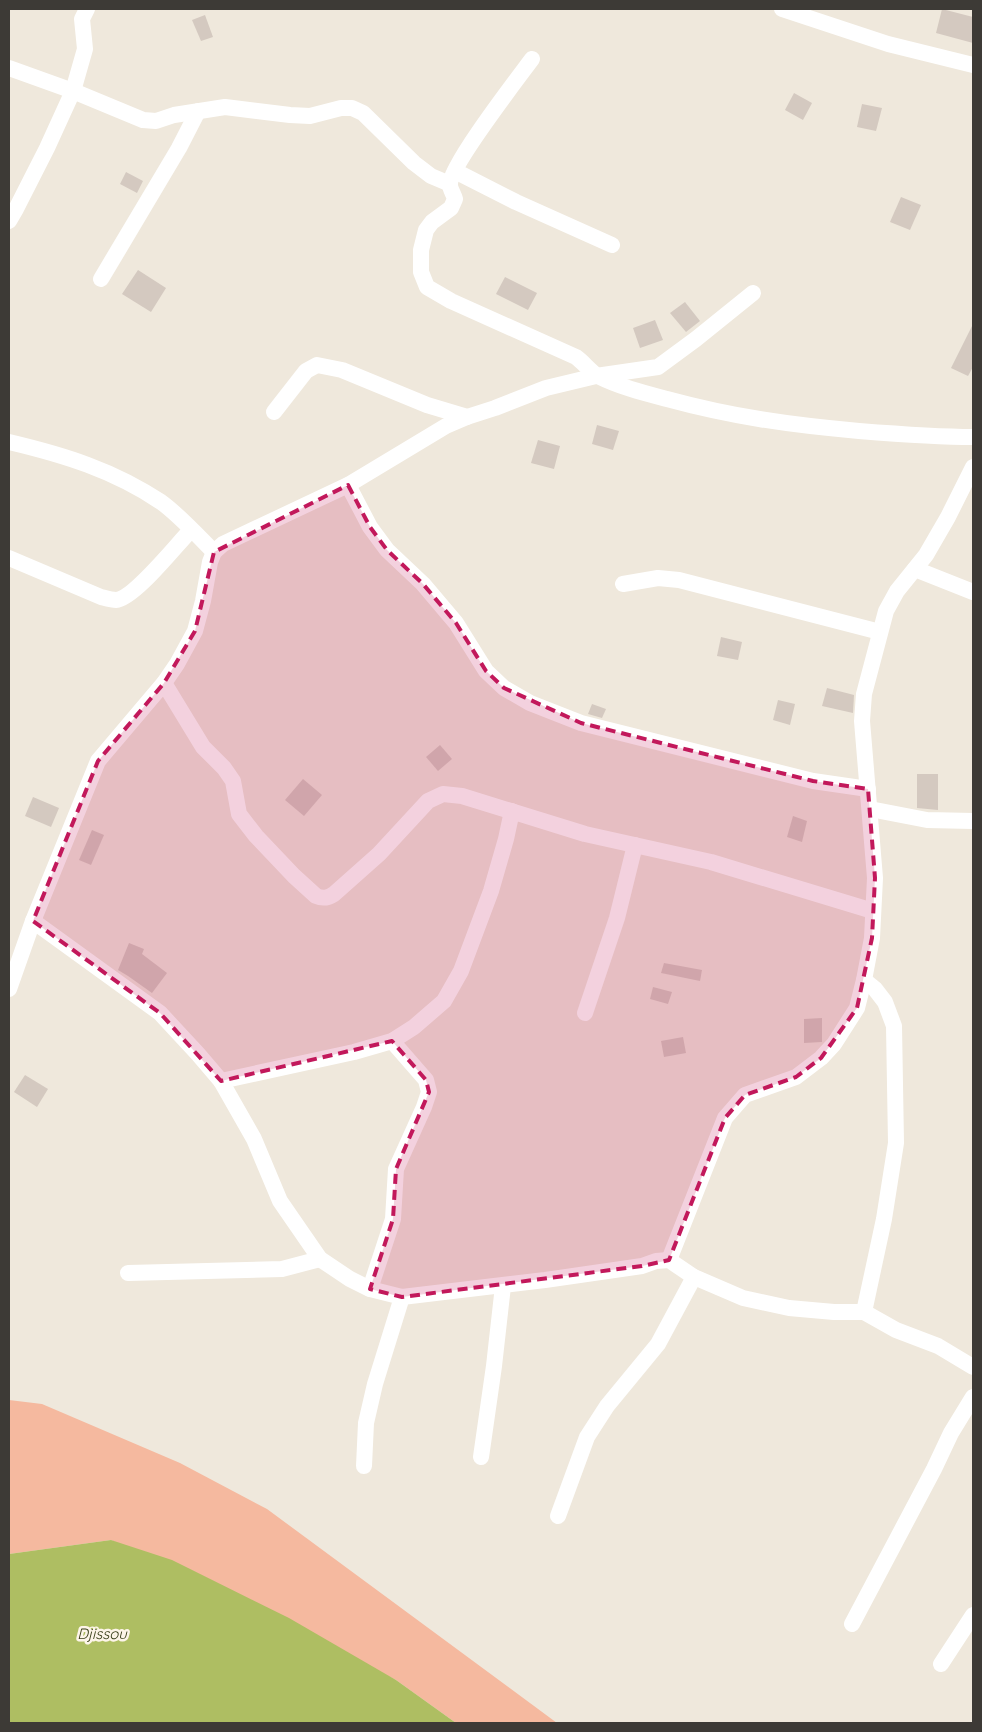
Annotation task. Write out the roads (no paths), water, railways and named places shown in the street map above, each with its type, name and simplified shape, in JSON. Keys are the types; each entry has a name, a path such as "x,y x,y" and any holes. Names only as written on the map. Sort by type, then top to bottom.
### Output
{"street":[{"path":"9,221 47,148 73,91 85,49 82,19 87,9"},
{"path":"782,9 888,44 973,65"},
{"path":"532,59 465,153 452,178 455,199 451,208 432,222 426,230 421,250 421,272 427,287 451,301 576,357 586,364 596,376 644,393 700,408 798,426 938,437 973,437"},
{"path":"9,68 73,91 142,120 156,121 174,115 224,107 310,116 341,108 352,108 363,113 414,163 431,176 452,178 516,202 612,245"},
{"path":"102,279 179,148 198,111"},
{"path":"9,989 33,921 98,761 164,684 195,631 210,562 214,552 223,544 348,485 446,426 467,417 546,388 596,376 658,367 753,293"},
{"path":"274,412 306,371 317,365 342,370 427,405 467,417"},
{"path":"9,442 55,453 115,475 162,503 214,552"},
{"path":"669,1260 726,1118 745,1095 796,1077 821,1058 834,1044 857,1008 872,938 875,878 862,721 864,694 886,611 897,592 926,556 973,467"},
{"path":"348,485 370,527 387,550 423,584 456,623 486,672 504,688 530,703 581,724 812,781 868,789"},
{"path":"9,558 101,597 117,600 128,596 146,579 191,530"},
{"path":"915,570 973,592"},
{"path":"623,584 658,578 679,580 880,632"},
{"path":"164,684 203,747 224,768 233,781 239,814 256,836 316,896 328,898 334,894 379,854 428,800 443,794 462,796 586,834 711,862 873,911"},
{"path":"870,808 927,820 973,821"},
{"path":"221,1081 354,1052 392,1041 414,1027 444,1001 461,971 491,890 512,811"},
{"path":"585,1013 617,918 635,845"},
{"path":"33,921 160,1014 221,1081 254,1139 280,1201 320,1259 350,1279 370,1289 402,1297 503,1286 642,1266 656,1261 669,1260 694,1278 743,1298 789,1308 834,1312 864,1312 896,1330 938,1346 973,1367"},
{"path":"864,980 875,989 885,1002 894,1026 896,1142 884,1219 864,1312"},
{"path":"370,1289 393,1220 396,1169 424,1107 428,1092 426,1080 392,1041"},
{"path":"128,1272 282,1270 320,1259"},
{"path":"558,1516 587,1438 607,1406 658,1344 694,1278"},
{"path":"481,1457 503,1286"},
{"path":"364,1466 366,1424 375,1384 402,1297"},
{"path":"852,1624 951,1433 973,1397"},
{"path":"941,1664 973,1615"}],"water":[{"name":"Djissou","path":"111,1540 172,1560 289,1618 396,1680 456,1723 9,1723 9,1554"}]}
